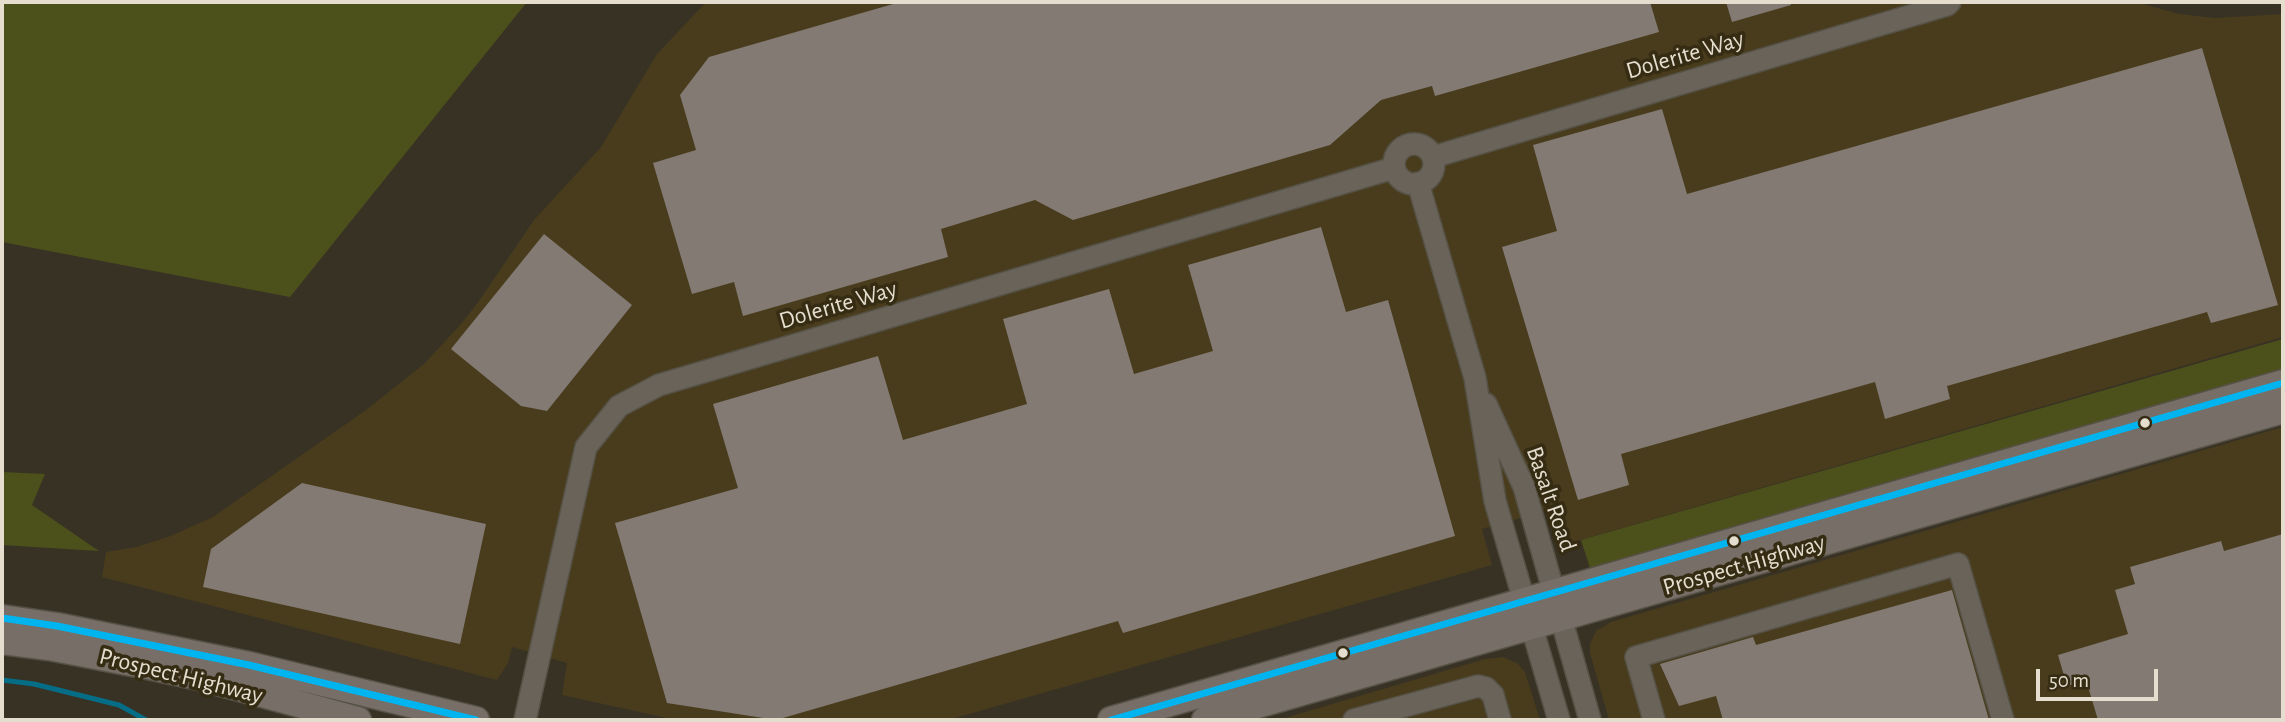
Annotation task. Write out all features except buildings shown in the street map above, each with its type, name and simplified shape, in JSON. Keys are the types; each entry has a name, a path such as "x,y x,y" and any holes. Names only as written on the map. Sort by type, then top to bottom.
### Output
{"main road":[{"name":"Prospect Highway","path":"1205,720 1528,614 2283,383"},
{"name":"Prospect Highway","path":"1557,605 2283,410"},
{"name":"Prospect Highway","path":"1111,720 1528,614"},
{"name":"Prospect Highway","path":"2,618 57,626 249,665 476,720"},
{"name":"Prospect Highway","path":"2,641 136,663 199,677 358,720"}],"street":[{"name":"Dolerite Way","path":"1433,157 1934,9 1950,2"},
{"path":"1405,145 1424,147 1433,157 1433,171 1424,181 1418,183 1411,184 1400,178 1394,168 1396,155 1405,145"},
{"name":"Dolerite Way","path":"525,720 586,447 619,406 659,385 1394,168"},
{"name":"Basalt Road","path":"1418,183 1475,378 1494,501 1559,720"},
{"name":"Basalt Road","path":"1475,378 1524,487 1590,720"},
{"path":"1654,720 1636,657 1958,564 2003,720"},
{"path":"1354,720 1478,685 1493,695 1500,720"}],"shaded area":[{"path":"706,2 2136,2 2179,14 2215,18 2283,14 2283,337 1563,545 1552,509 1482,529 1492,565 948,720 676,720 562,695 567,663 512,647 508,663 497,680 102,577 106,552 136,547 168,537 213,517 366,410 424,364 479,301 534,220 601,147 657,54"},
{"path":"2283,427 2283,720 1609,720 1590,653 1590,644 1596,631 1611,622"},
{"path":"1503,657 1518,664 1525,672 1540,720 1278,720 1485,659"}],"green space":[{"path":"2,2 527,2 290,297 2,242"},
{"path":"2283,339 2283,372 1591,571 1581,540"},
{"path":"2,472 45,474 32,505 99,551 2,545"}],"waterway":[{"path":"2,680 34,684 119,705 146,720"}],"transit line":[{"path":"1111,720 2283,383"},
{"path":"2,618 57,626 249,665 476,720"}]}
